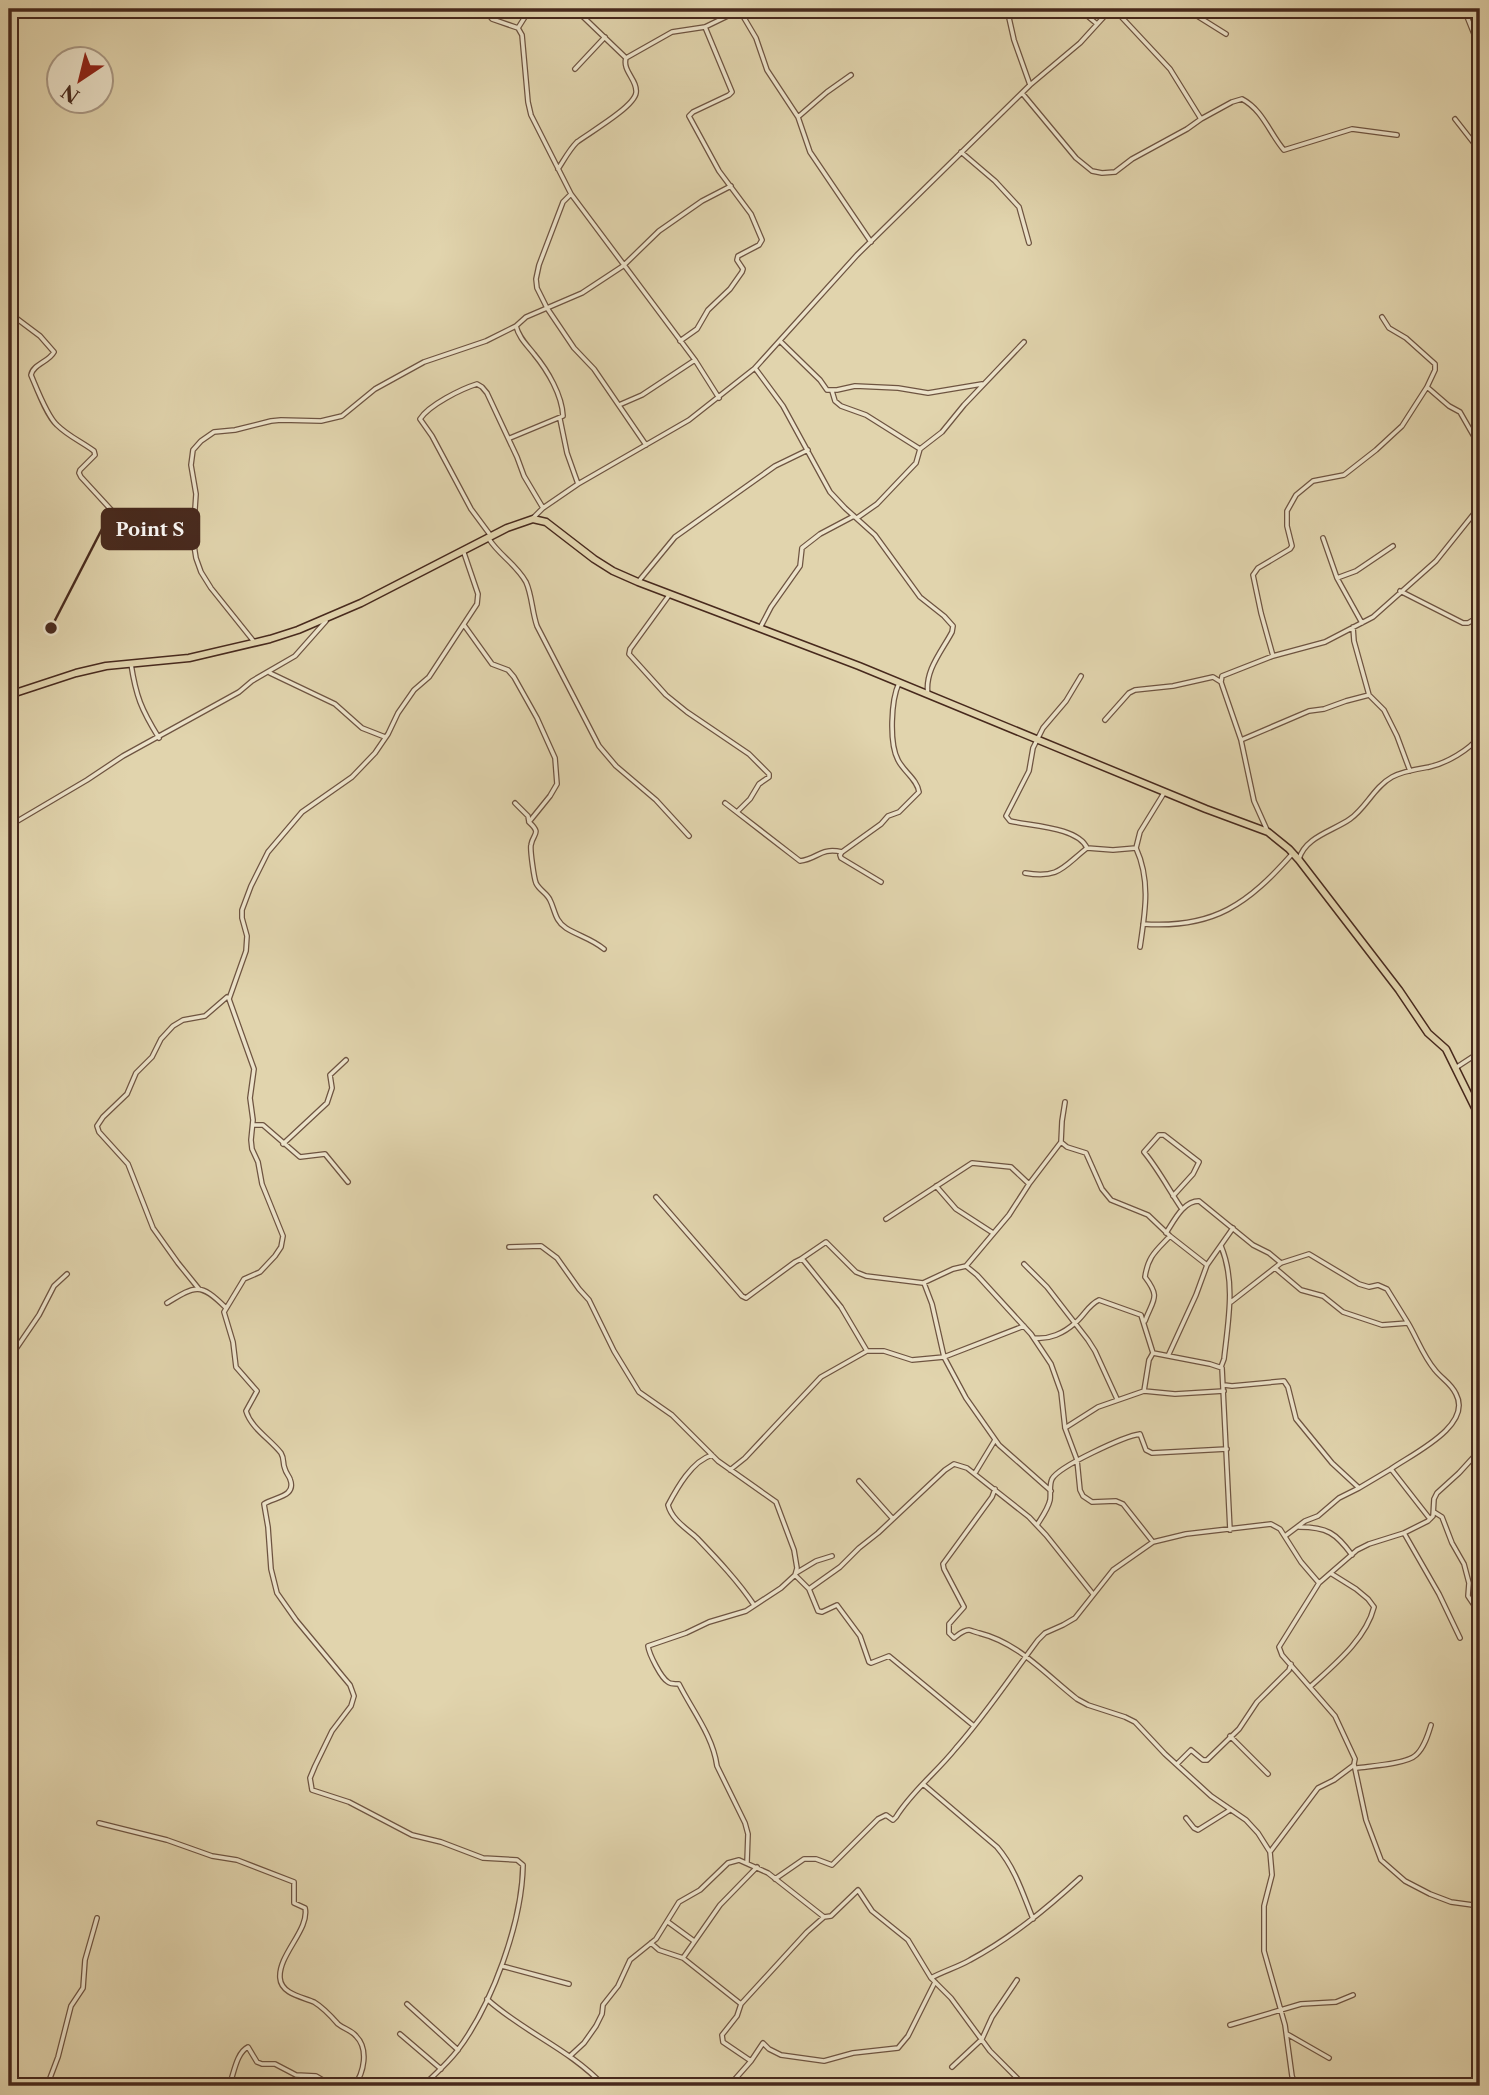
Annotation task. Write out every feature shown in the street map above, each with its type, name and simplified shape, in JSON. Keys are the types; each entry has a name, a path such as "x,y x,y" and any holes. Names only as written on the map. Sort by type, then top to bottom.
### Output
{"main road":[{"path":"9,695 106,666 189,659 298,630 361,603 489,536 533,519 546,522 594,559 638,582 899,683 1268,832 1299,860 1399,990 1428,1033 1446,1049 1480,1118"}],"street":[{"path":"484,9 492,19 518,28 522,36 531,115 571,194 695,360 719,398"},
{"path":"518,28 530,9"},
{"path":"575,9 626,58"},
{"path":"626,58 672,32 705,27 741,9 756,38 767,70 799,117 810,152 871,242"},
{"path":"1007,9 1014,40 1030,85"},
{"path":"1079,9 1097,24"},
{"path":"533,519 543,508 578,484 689,420 755,368 871,242 1030,85 1080,43 1112,9 1170,69 1201,119"},
{"path":"1186,9 1226,34"},
{"path":"1464,9 1480,49"},
{"path":"680,341 697,329 708,310 730,289 742,272 738,256 762,240 751,214 719,171 689,116 732,92 705,27"},
{"path":"575,69 605,37"},
{"path":"558,169 578,142 597,130 634,98 636,90 625,65 626,58"},
{"path":"799,117 851,75"},
{"path":"1022,93 1076,158 1092,171 1102,173 1115,172 1132,159 1238,100 1246,100 1286,150 1352,129 1397,135"},
{"path":"1455,119 1480,151"},
{"path":"961,152 995,181 1019,207 1029,243"},
{"path":"255,643 201,572 193,539 197,504 192,457 196,446 214,432 281,420 330,420 342,415 375,389 424,362 486,341 516,326 526,317 582,293 623,266 659,231 702,201 731,186"},
{"path":"571,194 563,202 537,272 537,288 547,309 574,348 594,369 646,445"},
{"path":"1273,656 1253,575 1258,568 1290,549 1292,545 1286,519 1288,505 1313,481 1344,475 1376,450 1402,426 1435,370 1436,364 1406,338 1389,328 1382,317"},
{"path":"16,318 40,335 54,352 33,369 31,375 53,421 94,451 94,455 80,470 81,477 115,514 134,542 138,544 155,540 193,539"},
{"path":"509,439 564,416 554,385 540,361 522,340 516,326"},
{"path":"780,341 827,390 855,386 898,388 928,393 984,383"},
{"path":"760,628 771,607 800,566 802,548 830,528 877,505 916,463 920,449 942,432 1024,341"},
{"path":"620,405 642,395 695,360"},
{"path":"755,368 783,406 830,492 875,535 920,597 953,626 929,674 928,695"},
{"path":"543,508 524,477 509,439 482,387 477,384 469,387 424,413 420,419 471,509 494,547 516,568 528,586 537,626 600,746 616,766 656,800 689,836"},
{"path":"1427,387 1460,412 1480,447"},
{"path":"832,391 835,401 841,406 866,415 920,449"},
{"path":"560,419 566,453 578,484"},
{"path":"638,582 675,537 775,466 808,450"},
{"path":"1268,832 1254,801 1241,740 1221,682 1222,676 1273,656 1325,642 1379,612 1436,561 1480,506"},
{"path":"1323,538 1337,578 1362,623"},
{"path":"1337,578 1356,571 1393,545"},
{"path":"423,2086 458,2050 487,2000 502,1966 512,1932 523,1865 517,1860 483,1858 441,1842 412,1835 349,1802 322,1794 310,1787 315,1766 332,1731 353,1702 354,1692 329,1657 283,1603 273,1581 264,1504 287,1494 292,1488 292,1482 283,1466 284,1458 281,1452 253,1425 247,1413 257,1391 236,1367 233,1342 224,1312 244,1279 260,1272 275,1256 281,1247 283,1236 261,1184 258,1162 252,1146 250,1098 253,1064 230,1007 229,996 246,951 247,936 242,910 268,852 302,812 352,777 375,753 398,713 414,690 429,677 477,604 479,598 463,550"},
{"path":"1400,591 1464,623 1480,616"},
{"path":"670,594 629,654 666,695 749,754 769,774 737,812"},
{"path":"9,826 123,756 239,692 295,656 330,617"},
{"path":"464,625 492,664 508,670 514,677 555,758 557,784 529,822"},
{"path":"1353,627 1353,641 1369,695 1384,710 1397,736 1409,771"},
{"path":"131,664 135,694 159,738"},
{"path":"267,672 335,704 362,728 386,737"},
{"path":"1081,676 1066,701 1043,728 1033,748 1029,771 1007,818 1010,821 1076,836 1084,841 1087,848"},
{"path":"1105,720 1129,693 1139,689 1173,686 1213,677 1221,682"},
{"path":"881,883 840,856 888,816 899,812 919,792 918,786 896,755 893,712 899,683"},
{"path":"1241,740 1309,711 1369,695"},
{"path":"1299,860 1301,851 1307,845 1350,819 1385,781 1409,771 1444,762 1471,747 1480,736"},
{"path":"1140,947 1146,910 1145,874 1136,848 1140,832 1166,792"},
{"path":"514,803 528,816 529,822 535,828 536,835 531,846 532,871 537,886 549,897 561,924 592,939 604,949"},
{"path":"725,803 800,861 826,850 842,852"},
{"path":"1025,873 1043,876 1051,874 1069,864 1087,848 1136,848"},
{"path":"1143,924 1182,924 1214,917 1268,881 1293,853"},
{"path":"199,1289 153,1228 128,1164 97,1126 127,1094 136,1073 152,1057 161,1039 173,1026 183,1020 205,1016 229,996"},
{"path":"1457,1067 1480,1052"},
{"path":"283,1144 327,1103 332,1088 330,1075 346,1060"},
{"path":"656,1197 746,1298 826,1242 859,1274 923,1283 966,1266 1009,1215 1061,1142 1065,1102"},
{"path":"253,1125 263,1125 300,1157 325,1154 348,1182"},
{"path":"1173,1196 1193,1174 1199,1162 1164,1135 1159,1135 1144,1152 1160,1172 1173,1196 1182,1209"},
{"path":"1061,1142 1067,1147 1086,1153 1102,1189 1111,1200 1148,1215 1207,1265"},
{"path":"886,1219 967,1166 976,1163 1011,1167 1029,1184"},
{"path":"936,1186 956,1209 993,1233"},
{"path":"1144,1323 1156,1294 1145,1277 1148,1263 1182,1209 1193,1201 1199,1201 1253,1245 1281,1263"},
{"path":"1168,1356 1207,1265 1233,1228"},
{"path":"509,1247 541,1246 557,1258 589,1300 614,1351 639,1392 672,1415 712,1455 776,1502 794,1550 796,1574"},
{"path":"1221,1246 1226,1257 1231,1302 1221,1367"},
{"path":"1231,1302 1281,1263 1309,1254 1359,1284 1383,1287 1389,1291 1433,1367 1456,1393 1459,1408 1445,1432 1391,1469 1339,1498 1318,1516 1285,1536"},
{"path":"801,1259 841,1307 867,1352"},
{"path":"1024,1264 1047,1287 1095,1351 1117,1399"},
{"path":"966,1266 1024,1326 1048,1358 1061,1392 1065,1428 1077,1460 1083,1496 1092,1502 1116,1501 1123,1504 1153,1542"},
{"path":"1275,1268 1301,1290 1323,1296 1343,1312 1382,1325 1408,1323"},
{"path":"9,1359 35,1321 54,1286 67,1274"},
{"path":"923,1283 936,1317 944,1357 966,1398 995,1440 1051,1491"},
{"path":"167,1303 190,1289 199,1289 208,1292 226,1307"},
{"path":"1034,1338 1050,1338 1075,1324 1090,1306 1099,1300 1139,1313 1143,1317 1150,1351 1153,1353 1221,1367 1224,1372 1230,1530"},
{"path":"730,1469 745,1458 821,1377 867,1352 884,1351 912,1360 944,1357 1024,1326"},
{"path":"1144,1391 1149,1360 1153,1353"},
{"path":"1065,1428 1098,1407 1144,1391 1175,1394 1282,1380 1286,1382 1296,1419 1332,1463 1359,1488"},
{"path":"1037,1525 1049,1505 1050,1483 1057,1472 1077,1460 1138,1434 1142,1435 1146,1450 1152,1453 1227,1449"},
{"path":"975,1473 995,1440"},
{"path":"1480,1450 1460,1473 1437,1493 1434,1513 1430,1519 1404,1532 1363,1546 1319,1583 1279,1647 1282,1655 1338,1721 1355,1759 1366,1820 1381,1860 1405,1881 1430,1894 1451,1902 1480,1906"},
{"path":"712,1455 704,1457 696,1464 668,1505 669,1510 743,1588 754,1605"},
{"path":"809,1589 840,1567 954,1464 975,1473 1037,1525 1093,1594"},
{"path":"1391,1469 1430,1519"},
{"path":"859,1481 893,1519"},
{"path":"995,1489 943,1564 964,1607 949,1624 949,1633 953,1637 968,1630 1008,1644 1088,1705 1135,1722 1218,1802 1253,1827 1270,1852 1272,1875 1264,1906 1263,1940 1266,1961 1287,2034 1292,2076 1296,2086"},
{"path":"1434,1513 1442,1517 1454,1548 1464,1564 1469,1583 1468,1596 1480,1614"},
{"path":"775,1879 804,1859 816,1859 832,1865 878,1819 886,1815 893,1819 896,1817 911,1795 956,1749 1045,1633 1079,1614 1113,1570 1153,1542 1186,1534 1266,1524 1276,1526 1319,1583"},
{"path":"1297,1527 1335,1534 1352,1555"},
{"path":"1404,1532 1461,1638"},
{"path":"747,1862 748,1834 745,1823 716,1766 707,1737 679,1684 667,1682 649,1654 648,1646 737,1614 816,1561 832,1556"},
{"path":"796,1574 809,1589 818,1611 822,1612 834,1605 839,1607 860,1636 869,1662 889,1656 974,1726"},
{"path":"1311,1686 1354,1642 1367,1624 1374,1607 1356,1589 1332,1574"},
{"path":"1176,1764 1191,1750 1203,1760 1207,1760 1239,1729 1257,1702 1289,1670 1291,1664"},
{"path":"1270,1852 1318,1788 1355,1766 1416,1756 1431,1725"},
{"path":"1230,1736 1268,1774"},
{"path":"923,1784 997,1847 1006,1858 1033,1919"},
{"path":"1186,1818 1198,1829 1230,1810"},
{"path":"99,1823 167,1840 212,1856 237,1860 294,1882 294,1903 305,1908 306,1912 285,1957 279,1978 281,1984 292,1994 314,2002 345,2030 356,2035 361,2043 364,2062 354,2086"},
{"path":"9,1847 9,1854"},
{"path":"570,2056 596,2026 603,2005 618,1986 628,1963 651,1943 668,1922 678,1902 700,1890 728,1863 735,1860 757,1867 824,1917"},
{"path":"683,1958 720,1905 757,1867"},
{"path":"931,1978 971,1960 1033,1919 1080,1878"},
{"path":"751,2061 735,2052 721,2038 737,2016 741,2004 807,1932 824,1917 831,1916 858,1890 872,1911 908,1940 931,1978 951,1998 996,2057 1023,2086"},
{"path":"50,2085 71,2006 83,1988 85,1960 97,1918"},
{"path":"668,1922 694,1941"},
{"path":"651,1943 659,1950 683,1958 741,2004"},
{"path":"1480,1944 1480,1973"},
{"path":"502,1966 569,1984"},
{"path":"952,2067 982,2039 992,2017 1017,1980"},
{"path":"729,2086 763,2043 781,2054 824,2061 853,2053 898,2048 908,2036 935,1982"},
{"path":"1230,2025 1309,2002 1340,2002 1353,1995"},
{"path":"487,2000 570,2056 604,2086"},
{"path":"407,2004 458,2050"},
{"path":"400,2034 441,2069"},
{"path":"1287,2034 1329,2058"},
{"path":"229,2086 240,2054 248,2046 257,2062 275,2064 296,2074 316,2076 333,2086"}],"place":[{"name":"Point S","path":"51,628"}]}
